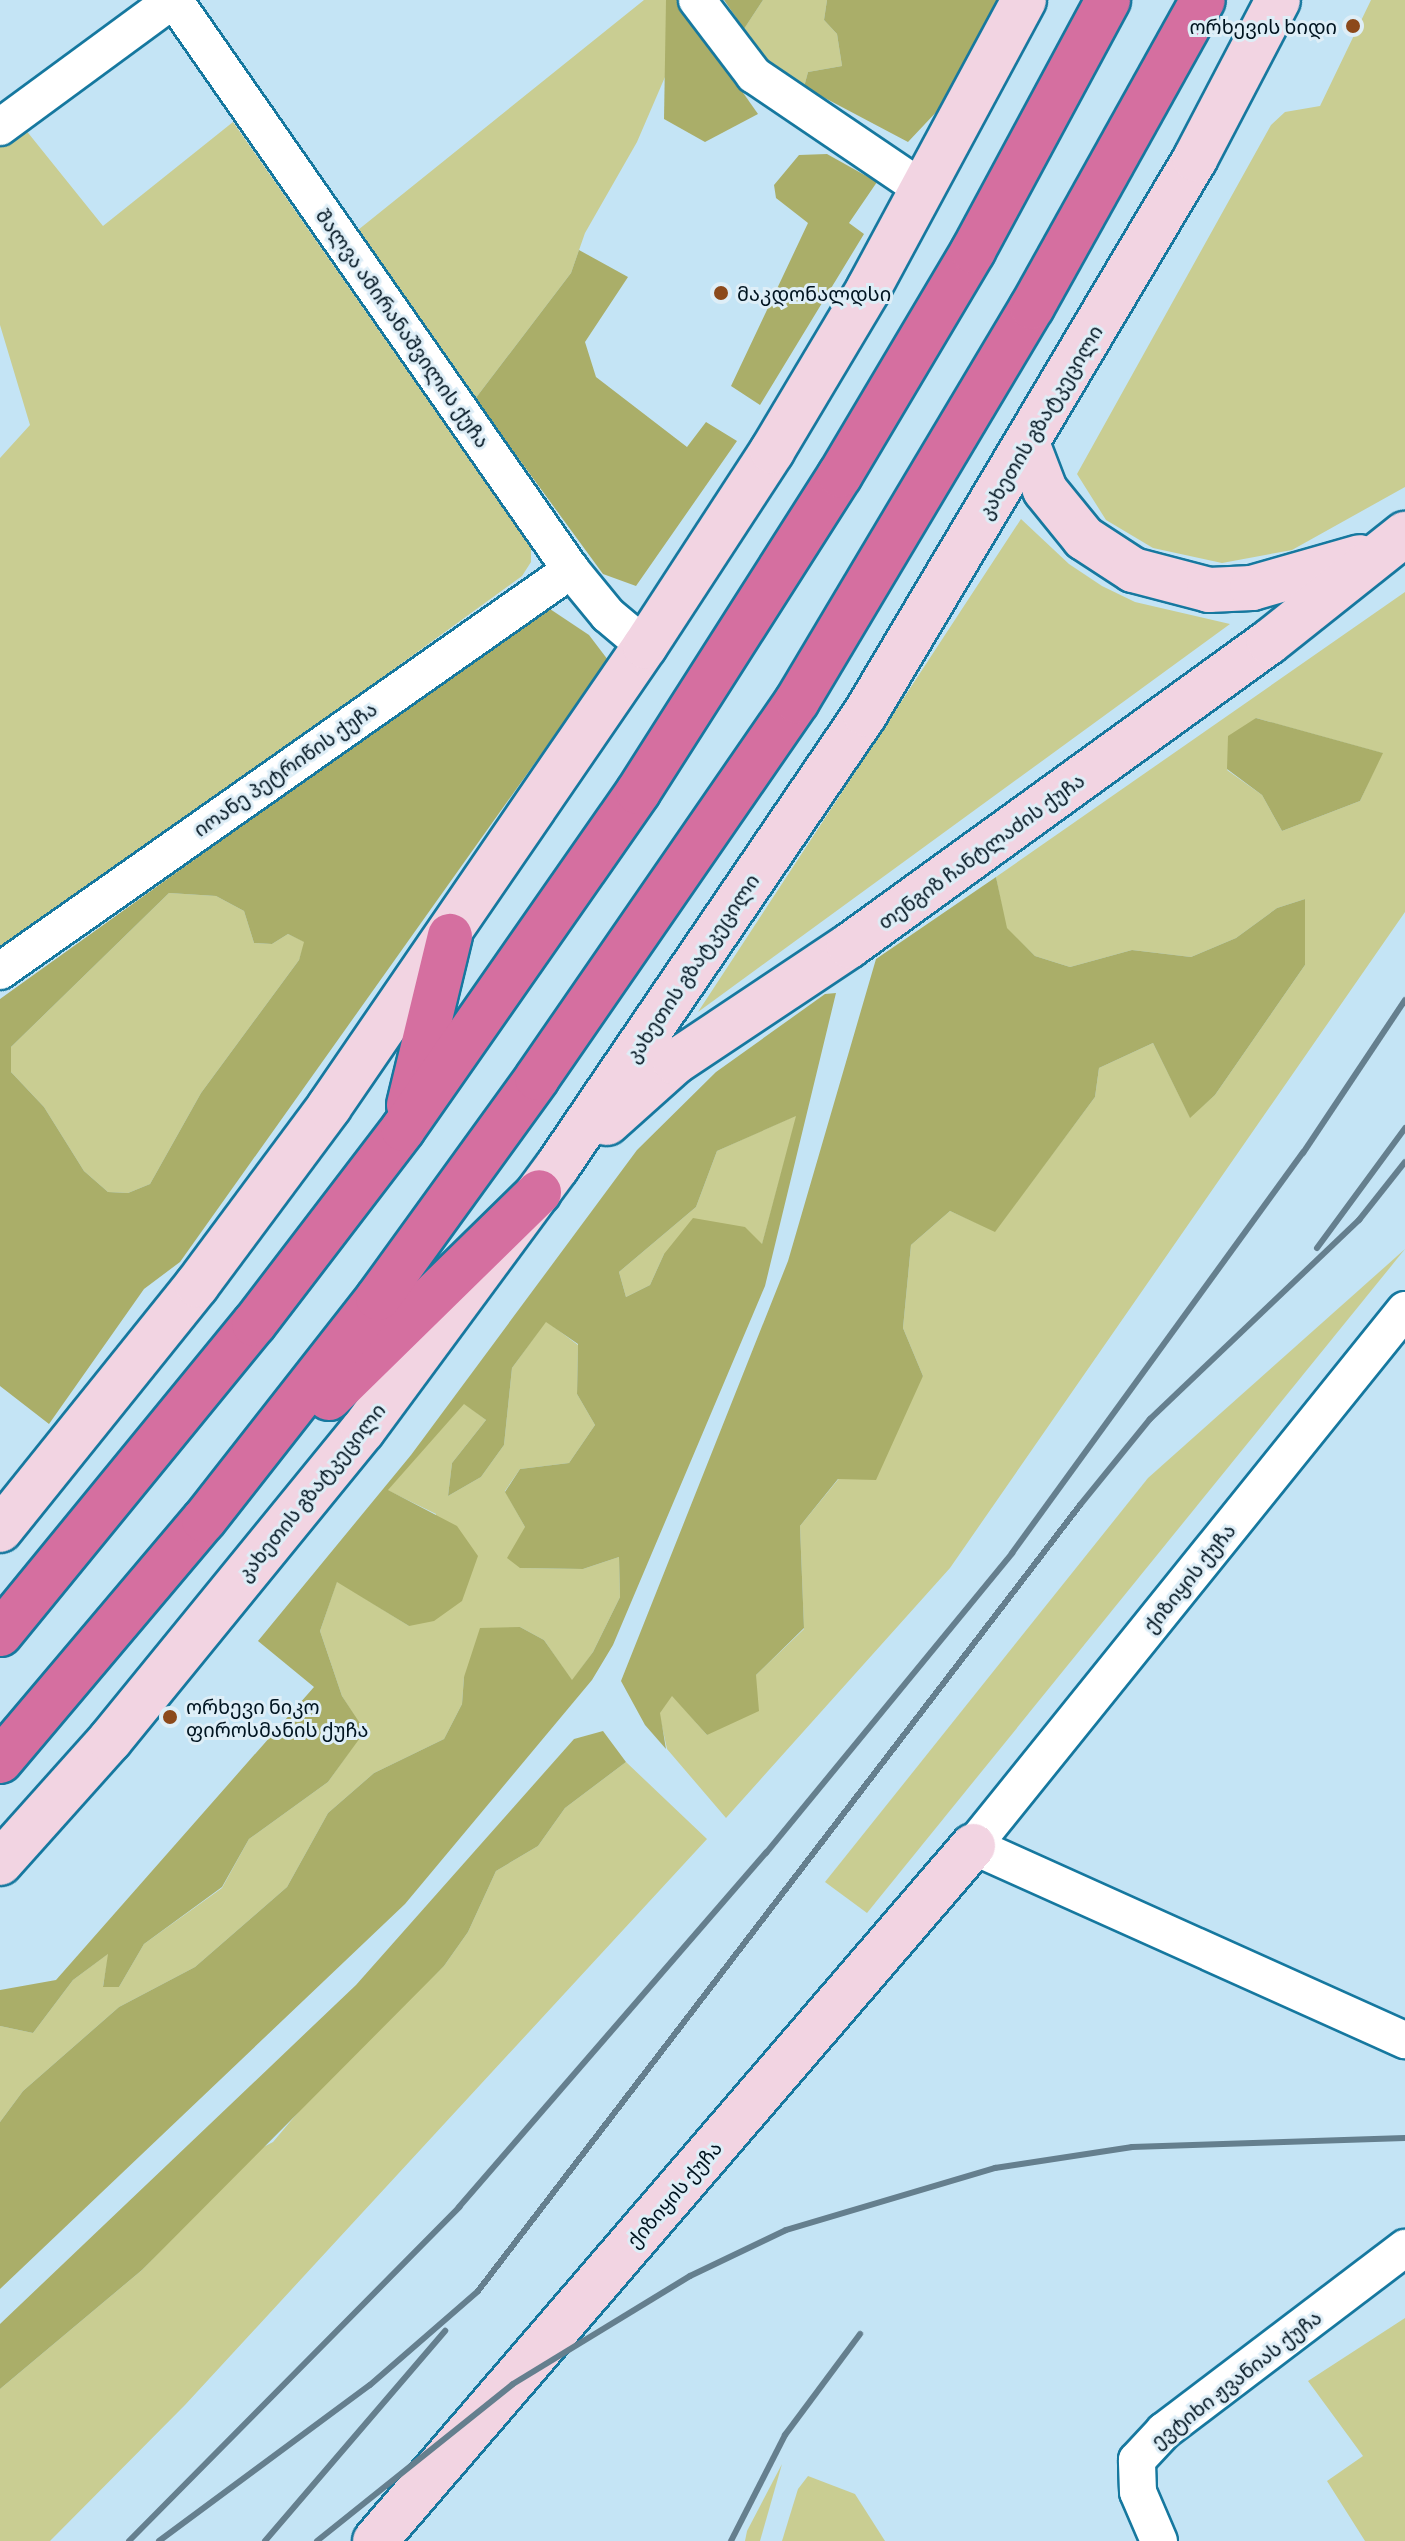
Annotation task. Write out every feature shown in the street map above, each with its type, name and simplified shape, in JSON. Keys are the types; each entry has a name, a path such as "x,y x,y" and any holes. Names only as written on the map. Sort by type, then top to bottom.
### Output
{"highway":[{"path":"0,1634 254,1324 403,1129 638,792 840,475 973,251 1108,0"},
{"path":"0,1761 204,1520 378,1298 519,1104 797,701 1032,307 1203,0"},
{"path":"403,1129 450,936"},
{"path":"204,1520 548,1180"}],"street":[{"path":"0,127 173,0"},
{"name":"შალვა ამირანაშვილის ქუჩა","path":"173,0 571,570 608,615 645,646"},
{"path":"697,0 754,75 924,190"},
{"path":"0,1530 197,1285 450,936 645,646 772,451 924,190 1024,0"},
{"name":"კახეთის გზატკეცილი","path":"0,1863 300,1509 548,1180 865,714 1195,159 1278,0"},
{"path":"1027,443 1045,490 1084,538 1133,570 1209,590 1252,588 1395,541"},
{"name":"თენგიზ ჩანტლაძის ქუჩა","path":"548,1180 675,1062 849,946 1269,642 1395,541"},
{"name":"იოანე პეტრიწის ქუჩა","path":"0,971 571,570"},
{"name":"ქიზიყის ქუჩა","path":"375,2541 973,1846 1405,1310"},
{"path":"973,1846 1405,2040"},
{"name":"ევტიხი ჟვანიას ქუჩა","path":"1159,2541 1138,2492 1137,2460 1164,2431 1405,2248"}],"green space":[{"path":"644,0 666,0 668,70 637,142 585,233 571,273 475,399 358,230"},
{"path":"666,0 678,0 758,114 705,142 664,119"},
{"path":"724,0 763,0 744,29"},
{"path":"763,0 827,0 824,20 837,34 842,66 808,72 804,87 777,72 744,29"},
{"path":"827,0 1002,0 957,90 908,142 804,87 808,72 842,66 837,34 824,20"},
{"path":"1371,0 1405,0 1405,487 1292,550 1222,563 1153,548 1106,520 1077,474 1271,125 1285,112 1320,106"},
{"path":"233,122 531,548 531,562 522,576 0,955 0,458 30,425 0,325 0,145 25,129 103,226"},
{"path":"827,154 877,182 849,223 864,234 760,405 731,386 808,223 776,198 774,185 799,155"},
{"path":"579,250 628,277 585,342 596,377 687,447 706,422 737,441 636,586 603,574 475,399 571,273"},
{"path":"1021,519 1069,564 1102,586 1135,602 1230,624 698,1012"},
{"path":"1405,592 1405,912 950,1568 726,1818 667,1749 659,1713 672,1695 707,1735 756,1675 804,1629 800,1526 923,1376 903,1328 911,1245 950,1211 995,1231 1095,1097 1099,1068 1153,1043 1190,1117 1215,1095 1305,965 1305,899 1277,908 1236,938 1191,957 1132,950 1070,967 1035,956 1006,928 996,877","holes":["1256,718 1382,753 1360,801 1282,831 1262,795 1227,770"]},
{"path":"547,607 589,635 608,660 180,1262 144,1289 49,1424 0,1386 0,999","holes":["169,893 216,896 244,911 254,943 272,944 288,934 304,942 299,960 201,1093 150,1184 128,1193 108,1192 84,1171 44,1107 11,1072 11,1047"]},
{"path":"1256,718 1383,753 1360,801 1282,831 1262,795 1227,769 1228,736"},
{"path":"996,877 1007,928 1035,956 1070,967 1132,950 1191,957 1236,938 1277,908 1305,899 1305,965 1215,1095 1190,1118 1153,1043 1099,1068 1095,1097 995,1232 950,1211 911,1245 903,1328 923,1376 876,1480 838,1479 800,1526 804,1628 756,1675 759,1711 707,1735 672,1696 660,1713 666,1749 645,1725 621,1681 788,1261 876,959"},
{"path":"169,893 216,896 244,911 254,943 272,944 288,934 305,942 299,960 201,1093 150,1184 128,1193 108,1192 84,1171 44,1107 11,1072 11,1047"},
{"path":"836,993 765,1286 613,1645 592,1680 405,1904 0,2289 0,2122 23,2091 119,2007 195,1967 287,1887 328,1813 374,1773 444,1739 462,1704 464,1677 480,1628 520,1627 544,1640 572,1680 593,1652 620,1597 619,1557 583,1569 520,1568 507,1558 525,1527 505,1492 520,1469 569,1463 595,1425 577,1394 578,1344 546,1322 512,1368 504,1445 481,1477 448,1496 452,1463 486,1420 464,1404 388,1490 457,1526 478,1556 462,1601 434,1621 409,1626 337,1582 320,1631 342,1696 365,1731 328,1782 249,1839 222,1887 144,1944 119,1987 103,1987 108,1954 73,1980 33,2033 0,2026 0,1990 56,1980 314,1687 258,1641 411,1455 637,1150 716,1072 825,994","holes":["796,1116 762,1244 745,1227 693,1218 664,1254 650,1285 626,1297 619,1272 696,1207 717,1151"]},
{"path":"797,1115 762,1245 664,1254 650,1285 626,1297 619,1272 696,1207 717,1151"},
{"path":"1405,1249 867,1913 825,1882 1148,1478"},
{"path":"546,1321 578,1345 577,1394 595,1425 569,1463 520,1469 505,1491 525,1527 520,1568 583,1569 619,1557 620,1597 593,1652 572,1681 544,1640 520,1627 464,1677 462,1704 444,1739 374,1773 328,1813 287,1887 195,1967 119,2007 23,2091 0,2122 0,2026 33,2033 73,1980 109,1953 103,1986 119,1987 144,1944 222,1888 249,1839 328,1782 364,1731 342,1696 320,1631 337,1581 409,1626 436,1514 387,1490 464,1403 486,1420 452,1463 448,1496 481,1477 504,1445 512,1368"},
{"path":"603,1731 626,1762 565,1808 538,1846 496,1871 468,1932 444,1966 142,2270 0,2389 0,2324 356,1985 574,1739"},
{"path":"626,1762 707,1839 185,2405 50,2541 0,2541 0,2389 142,2270 256,2151 273,2142 328,2077 444,1966 468,1932 496,1871 538,1846 565,1808"},
{"path":"1405,2318 1405,2541 1365,2541 1327,2481 1363,2456 1308,2381"},
{"path":"782,2464 760,2541 745,2541 747,2531"},
{"path":"808,2476 855,2494 885,2541 782,2541 798,2489"}],"railway":[{"path":"129,2541 459,2207 766,1853 1012,1553 1303,1153 1405,1000"},
{"path":"1317,1248 1405,1128"},
{"path":"159,2541 370,2385 478,2291 1080,1505 1150,1419 1359,1220 1405,1162"},
{"path":"317,2541 513,2384 690,2276 786,2230 995,2168 1132,2147 1405,2138"},
{"path":"265,2541 445,2331"},
{"path":"731,2541 785,2435 860,2334"}],"place":[{"name":"ორხევის ხიდი","path":"1353,26"},
{"name":"მაკდონალდსი","path":"721,293"},
{"name":"ორხევი ნიკო ფიროსმანის ქუჩა","path":"170,1717"}]}
